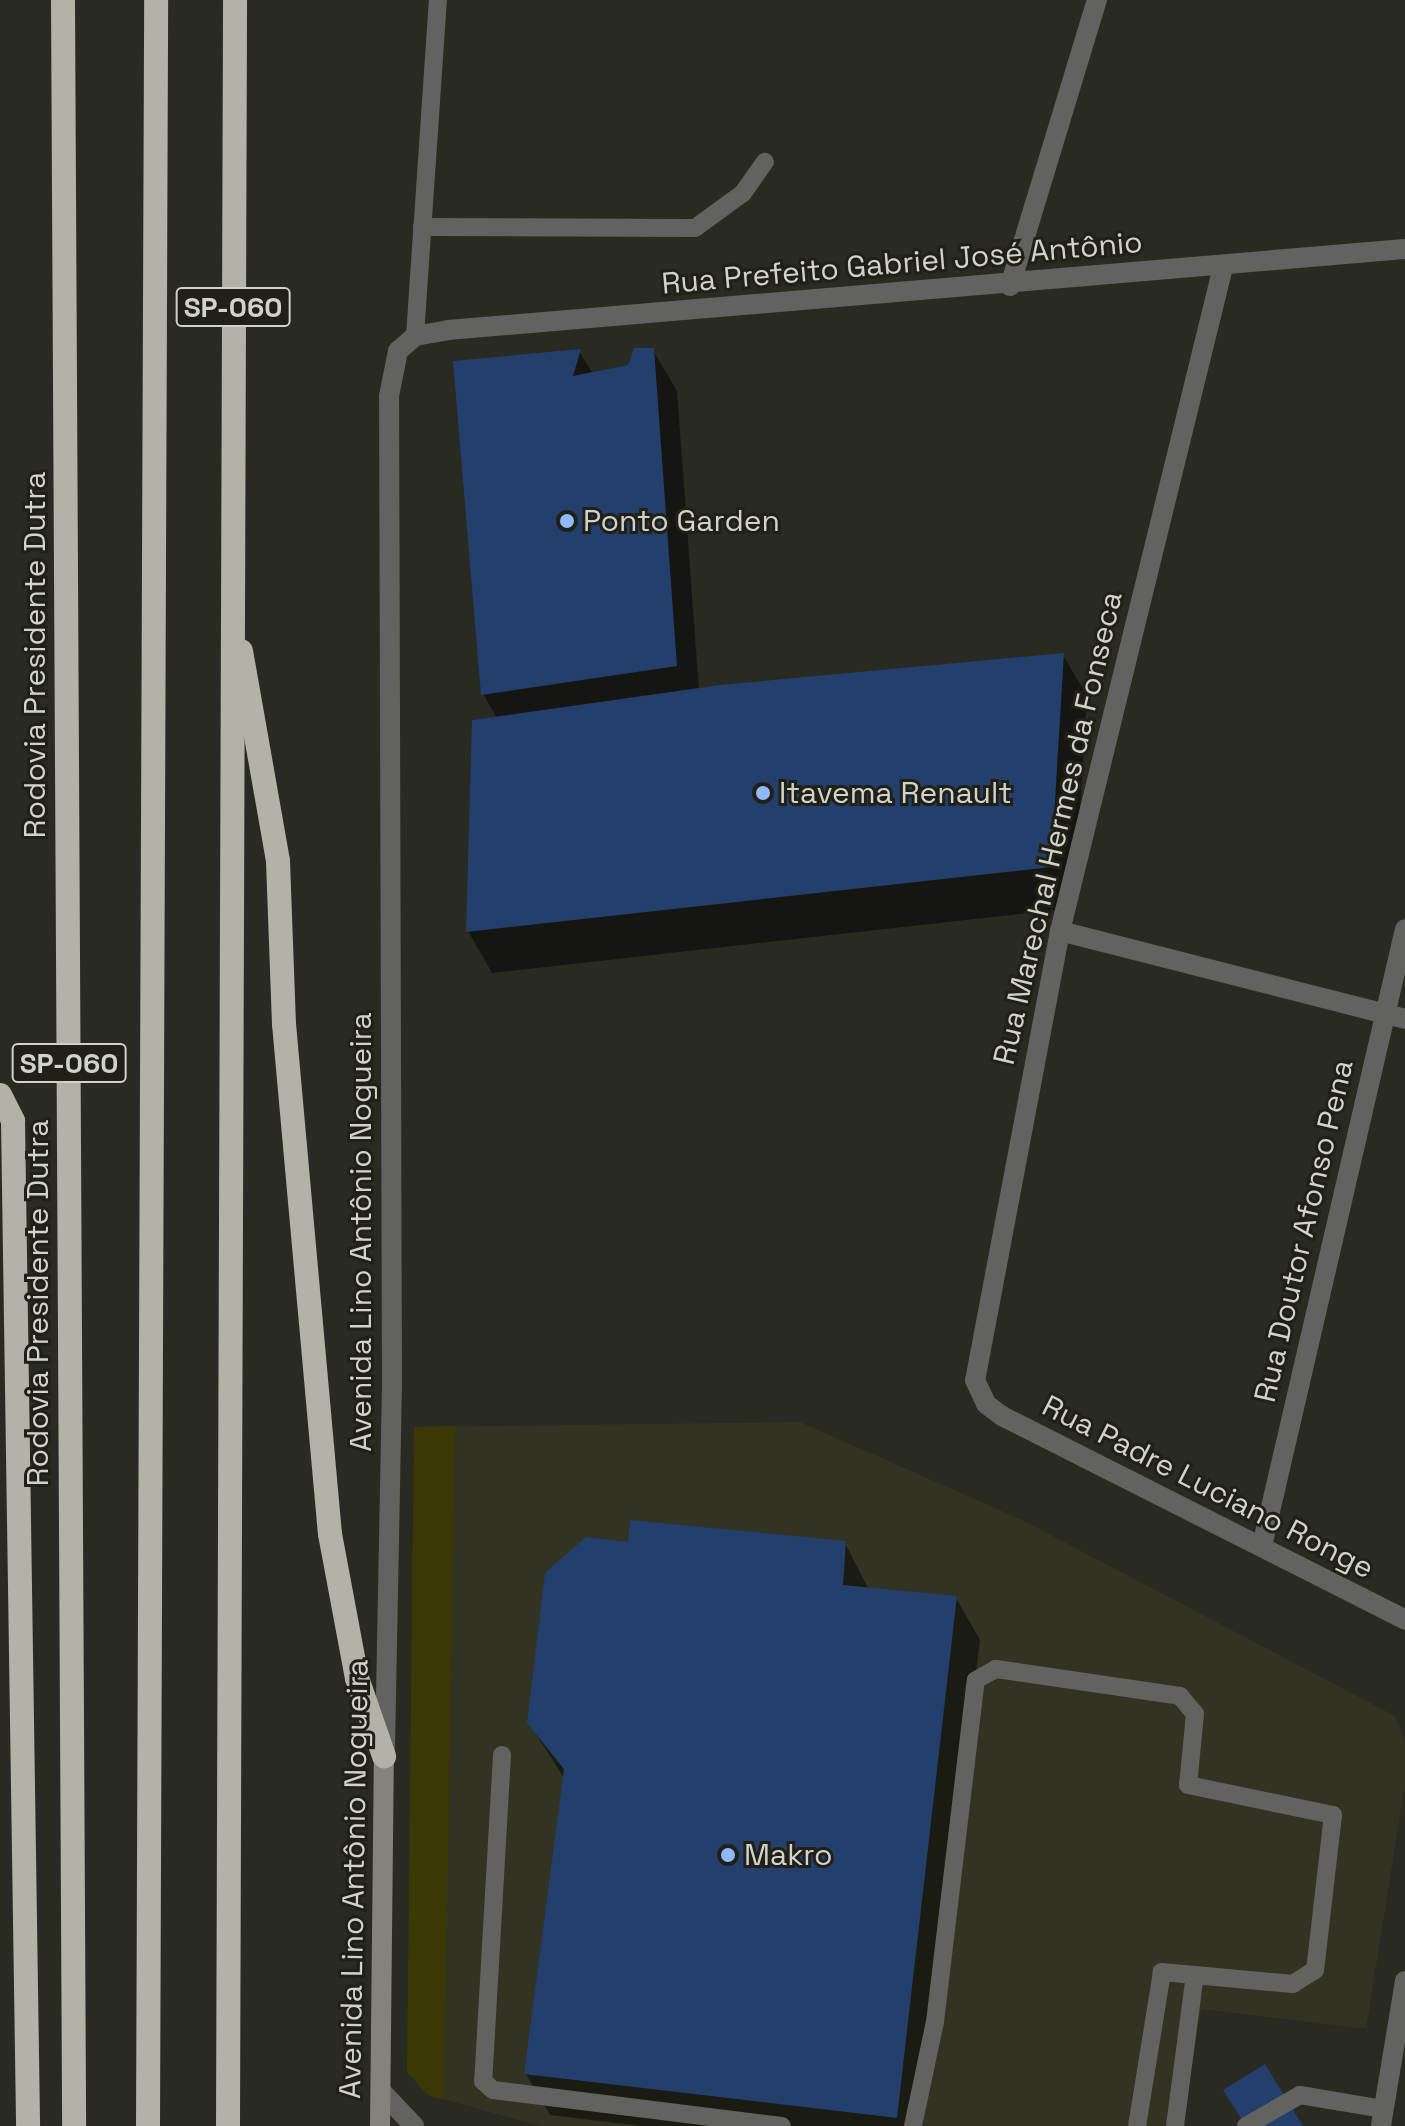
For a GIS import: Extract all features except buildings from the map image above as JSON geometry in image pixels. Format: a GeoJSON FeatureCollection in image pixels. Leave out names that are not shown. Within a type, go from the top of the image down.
{"type":"FeatureCollection","features":[{"type":"Feature","properties":{"kind":"highway","name":"Rodovia Presidente Dutra"},"geometry":{"type":"LineString","coordinates":[[63,0],[74,2126]]}},
{"type":"Feature","properties":{"kind":"highway","name":"SP-060"},"geometry":{"type":"LineString","coordinates":[[148,2126],[156,0]]}},
{"type":"Feature","properties":{"kind":"highway","name":"SP-060"},"geometry":{"type":"LineString","coordinates":[[228,2126],[235,0]]}},
{"type":"Feature","properties":{"kind":"highway"},"geometry":{"type":"LineString","coordinates":[[232,614],[278,861],[284,1024],[330,1534],[357,1678],[384,1756]]}},
{"type":"Feature","properties":{"kind":"highway"},"geometry":{"type":"LineString","coordinates":[[0,1095],[13,1121],[28,2126]]}},
{"type":"Feature","properties":{"kind":"main road","name":"Avenida Lino Antônio Nogueira"},"geometry":{"type":"LineString","coordinates":[[380,2126],[384,1756]]}},
{"type":"Feature","properties":{"kind":"street"},"geometry":{"type":"LineString","coordinates":[[1010,286],[1097,0]]}},
{"type":"Feature","properties":{"kind":"street","name":"Rua Prefeito Gabriel José Antônio"},"geometry":{"type":"LineString","coordinates":[[410,338],[1405,249]]}},
{"type":"Feature","properties":{"kind":"street","name":"Rua Marechal Hermes da Fonseca"},"geometry":{"type":"LineString","coordinates":[[986,1404],[975,1356],[1060,931],[1223,267]]}},
{"type":"Feature","properties":{"kind":"street","name":"Avenida Lino Antônio Nogueira"},"geometry":{"type":"LineString","coordinates":[[384,1756],[392,1340],[389,396],[410,338]]}},
{"type":"Feature","properties":{"kind":"street","name":"Rua Doutor Afonso Pena"},"geometry":{"type":"LineString","coordinates":[[1262,1546],[1395,1017],[1405,929]]}},
{"type":"Feature","properties":{"kind":"street"},"geometry":{"type":"LineString","coordinates":[[1060,931],[1395,1017]]}},
{"type":"Feature","properties":{"kind":"street","name":"Rua Padre Luciano Ronge"},"geometry":{"type":"LineString","coordinates":[[986,1404],[1405,1620]]}},
{"type":"Feature","properties":{"kind":"street"},"geometry":{"type":"LineString","coordinates":[[1383,2118],[1405,1981]]}},
{"type":"Feature","properties":{"kind":"street"},"geometry":{"type":"LineString","coordinates":[[382,2092],[414,2126]]}},
{"type":"Feature","properties":{"kind":"lane"},"geometry":{"type":"LineString","coordinates":[[410,338],[422,227],[438,0]]}},
{"type":"Feature","properties":{"kind":"lane"},"geometry":{"type":"LineString","coordinates":[[422,227],[681,231],[724,211],[765,162]]}},
{"type":"Feature","properties":{"kind":"lane"},"geometry":{"type":"LineString","coordinates":[[913,2126],[935,2022],[977,1677],[996,1669],[1180,1696],[1195,1714],[1188,1785],[1325,1809],[1334,1819],[1310,1978],[1293,1984],[1162,1972],[1137,2126]]}},
{"type":"Feature","properties":{"kind":"lane"},"geometry":{"type":"LineString","coordinates":[[502,1755],[484,2082],[493,2090],[782,2126]]}},
{"type":"Feature","properties":{"kind":"lane"},"geometry":{"type":"LineString","coordinates":[[1175,2126],[1195,1975]]}},
{"type":"Feature","properties":{"kind":"lane"},"geometry":{"type":"LineString","coordinates":[[1246,2126],[1300,2095],[1383,2118]]}},
{"type":"Feature","properties":{"kind":"shaded area"},"geometry":{"type":"Polygon","coordinates":[[[800,1422],[1022,1520],[1395,1716],[1405,1741],[1405,1784],[1366,2029],[1201,2009],[1182,2126],[541,2126],[428,2095],[414,1427],[800,1422]]]}},
{"type":"Feature","properties":{"kind":"shaded area"},"geometry":{"type":"Polygon","coordinates":[[[455,1426],[444,2100],[428,2095],[407,2072],[414,1427],[455,1426]]]}},
{"type":"Feature","properties":{"kind":"place","name":"Ponto Garden"},"geometry":{"type":"Point","coordinates":[567,521]}},
{"type":"Feature","properties":{"kind":"place","name":"Itavema Renault"},"geometry":{"type":"Point","coordinates":[763,793]}},
{"type":"Feature","properties":{"kind":"place","name":"Makro"},"geometry":{"type":"Point","coordinates":[728,1855]}}]}
